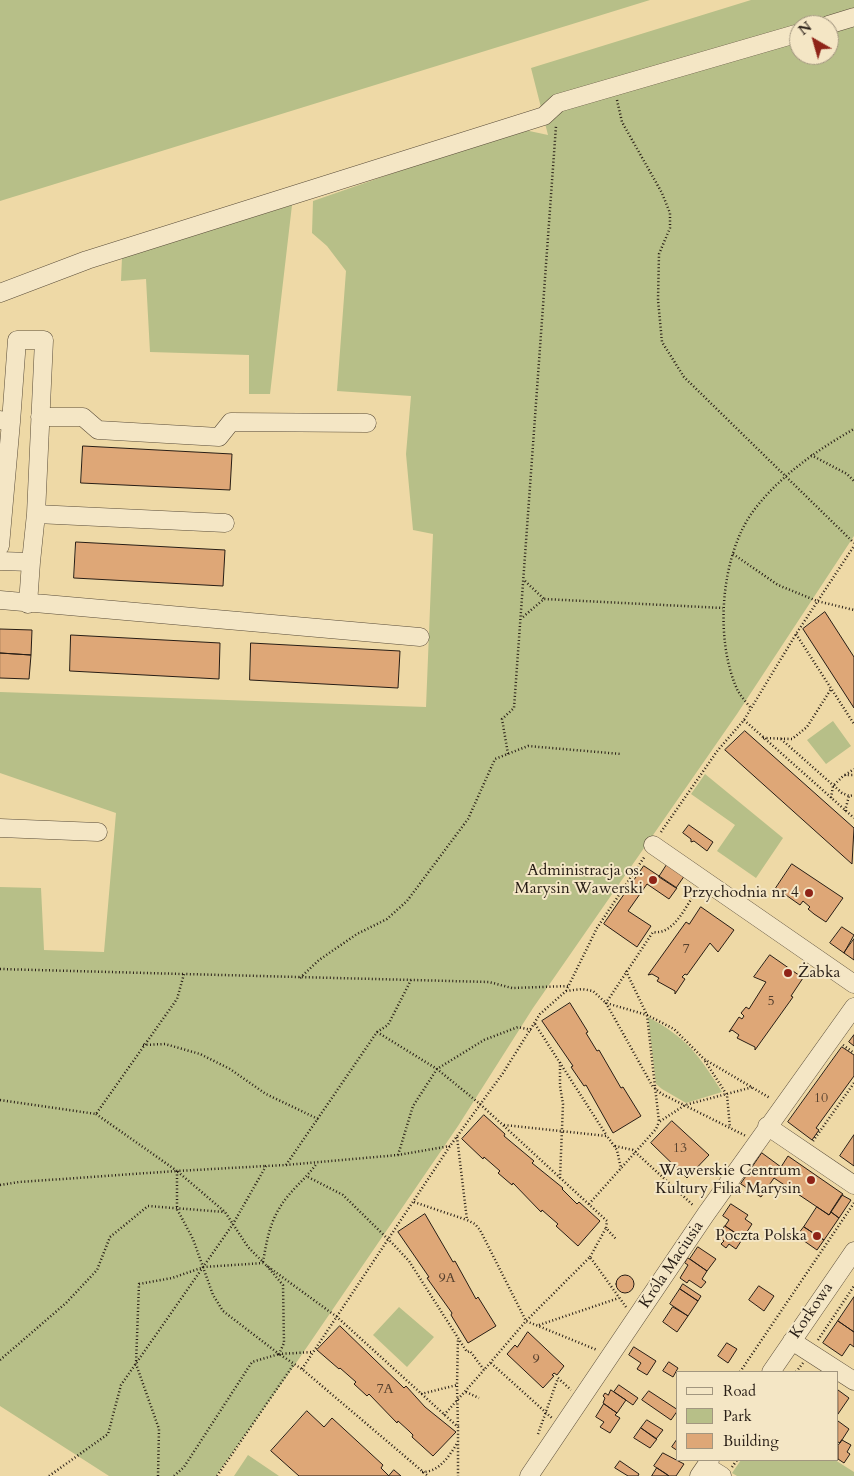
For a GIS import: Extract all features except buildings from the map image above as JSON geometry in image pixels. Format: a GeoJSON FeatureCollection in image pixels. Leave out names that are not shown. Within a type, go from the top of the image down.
{"type":"FeatureCollection","features":[{"type":"Feature","properties":{"kind":"street"},"geometry":{"type":"LineString","coordinates":[[839,22],[854,17]]}},
{"type":"Feature","properties":{"kind":"street"},"geometry":{"type":"LineString","coordinates":[[0,293],[86,260],[544,116],[558,103],[789,36]]}},
{"type":"Feature","properties":{"kind":"street"},"geometry":{"type":"LineString","coordinates":[[0,546],[6,422],[17,340],[44,340],[36,514],[28,604]]}},
{"type":"Feature","properties":{"kind":"street"},"geometry":{"type":"LineString","coordinates":[[40,417],[84,417],[98,430],[219,437],[231,422],[367,424]]}},
{"type":"Feature","properties":{"kind":"street"},"geometry":{"type":"LineString","coordinates":[[36,514],[225,523]]}},
{"type":"Feature","properties":{"kind":"street"},"geometry":{"type":"LineString","coordinates":[[0,561],[31,562]]}},
{"type":"Feature","properties":{"kind":"street"},"geometry":{"type":"LineString","coordinates":[[0,600],[28,604],[420,637]]}},
{"type":"Feature","properties":{"kind":"street"},"geometry":{"type":"LineString","coordinates":[[0,828],[98,832]]}},
{"type":"Feature","properties":{"kind":"street"},"geometry":{"type":"LineString","coordinates":[[653,844],[854,984]]}},
{"type":"Feature","properties":{"kind":"street","name":"Króla Maciusia"},"geometry":{"type":"LineString","coordinates":[[529,1475],[767,1126],[854,1007]]}},
{"type":"Feature","properties":{"kind":"street"},"geometry":{"type":"LineString","coordinates":[[767,1126],[854,1185]]}},
{"type":"Feature","properties":{"kind":"street","name":"Korkowa"},"geometry":{"type":"LineString","coordinates":[[772,1371],[854,1250]]}},
{"type":"Feature","properties":{"kind":"street"},"geometry":{"type":"LineString","coordinates":[[792,1341],[838,1371]]}},
{"type":"Feature","properties":{"kind":"street"},"geometry":{"type":"LineString","coordinates":[[839,1372],[854,1382]]}},
{"type":"Feature","properties":{"kind":"street"},"geometry":{"type":"LineString","coordinates":[[705,1467],[722,1476]]}},
{"type":"Feature","properties":{"kind":"path"},"geometry":{"type":"LineString","coordinates":[[302,1368],[450,1146],[545,1008],[566,991],[597,928],[718,750],[744,720],[750,707],[854,545],[684,377],[662,342],[658,300],[659,254],[670,228],[670,213],[622,122],[614,87]]}},
{"type":"Feature","properties":{"kind":"path"},"geometry":{"type":"LineString","coordinates":[[508,754],[502,719],[514,708],[523,617],[524,580],[558,103]]}},
{"type":"Feature","properties":{"kind":"path"},"geometry":{"type":"LineString","coordinates":[[750,707],[737,689],[728,661],[723,628],[723,608],[737,541],[754,510],[786,478],[811,456],[854,430]]}},
{"type":"Feature","properties":{"kind":"path"},"geometry":{"type":"LineString","coordinates":[[811,456],[847,474],[854,481]]}},
{"type":"Feature","properties":{"kind":"path"},"geometry":{"type":"LineString","coordinates":[[734,554],[778,585],[817,602],[854,610]]}},
{"type":"Feature","properties":{"kind":"path"},"geometry":{"type":"LineString","coordinates":[[524,580],[544,598],[723,608]]}},
{"type":"Feature","properties":{"kind":"path"},"geometry":{"type":"LineString","coordinates":[[523,617],[544,598]]}},
{"type":"Feature","properties":{"kind":"path"},"geometry":{"type":"LineString","coordinates":[[796,634],[854,724]]}},
{"type":"Feature","properties":{"kind":"path"},"geometry":{"type":"LineString","coordinates":[[763,738],[792,739],[807,727],[831,689]]}},
{"type":"Feature","properties":{"kind":"path"},"geometry":{"type":"LineString","coordinates":[[744,720],[854,818]]}},
{"type":"Feature","properties":{"kind":"path"},"geometry":{"type":"LineString","coordinates":[[780,739],[833,786],[849,796],[854,795]]}},
{"type":"Feature","properties":{"kind":"path"},"geometry":{"type":"LineString","coordinates":[[300,978],[319,960],[357,934],[387,919],[408,901],[468,819],[495,759],[528,746],[621,754]]}},
{"type":"Feature","properties":{"kind":"path"},"geometry":{"type":"LineString","coordinates":[[831,798],[833,786],[844,775],[854,769]]}},
{"type":"Feature","properties":{"kind":"path"},"geometry":{"type":"LineString","coordinates":[[844,775],[854,775]]}},
{"type":"Feature","properties":{"kind":"path"},"geometry":{"type":"LineString","coordinates":[[845,810],[849,796]]}},
{"type":"Feature","properties":{"kind":"path"},"geometry":{"type":"LineString","coordinates":[[606,1003],[653,932],[660,933],[672,927],[699,889]]}},
{"type":"Feature","properties":{"kind":"path"},"geometry":{"type":"LineString","coordinates":[[0,969],[489,982],[512,988],[568,986]]}},
{"type":"Feature","properties":{"kind":"path"},"geometry":{"type":"LineString","coordinates":[[626,971],[647,1015],[660,1122]]}},
{"type":"Feature","properties":{"kind":"path"},"geometry":{"type":"LineString","coordinates":[[96,1114],[177,999],[184,974]]}},
{"type":"Feature","properties":{"kind":"path"},"geometry":{"type":"LineString","coordinates":[[286,1165],[377,1032],[388,1025],[411,980]]}},
{"type":"Feature","properties":{"kind":"path"},"geometry":{"type":"LineString","coordinates":[[566,991],[582,989],[592,991],[606,1003],[656,1090],[756,1143]]}},
{"type":"Feature","properties":{"kind":"path"},"geometry":{"type":"LineString","coordinates":[[606,1003],[647,1015],[674,1029],[704,1059],[726,1093],[730,1128]]}},
{"type":"Feature","properties":{"kind":"path"},"geometry":{"type":"LineString","coordinates":[[535,1024],[614,1146],[620,1158],[621,1169]]}},
{"type":"Feature","properties":{"kind":"path"},"geometry":{"type":"LineString","coordinates":[[398,1155],[413,1106],[437,1069],[484,1040],[518,1027],[531,1030]]}},
{"type":"Feature","properties":{"kind":"path"},"geometry":{"type":"LineString","coordinates":[[377,1032],[437,1069],[480,1104],[607,1221],[606,1228],[590,1257],[526,1321],[444,1415]]}},
{"type":"Feature","properties":{"kind":"path"},"geometry":{"type":"LineString","coordinates":[[838,1041],[854,1053]]}},
{"type":"Feature","properties":{"kind":"path"},"geometry":{"type":"LineString","coordinates":[[143,1045],[165,1044],[200,1054],[230,1069],[266,1094],[318,1119]]}},
{"type":"Feature","properties":{"kind":"path"},"geometry":{"type":"LineString","coordinates":[[704,1059],[774,1100]]}},
{"type":"Feature","properties":{"kind":"path"},"geometry":{"type":"LineString","coordinates":[[560,1062],[563,1132],[560,1178]]}},
{"type":"Feature","properties":{"kind":"path"},"geometry":{"type":"LineString","coordinates":[[812,1143],[854,1085]]}},
{"type":"Feature","properties":{"kind":"path"},"geometry":{"type":"LineString","coordinates":[[589,1204],[660,1122],[685,1105],[753,1087]]}},
{"type":"Feature","properties":{"kind":"path"},"geometry":{"type":"LineString","coordinates":[[0,1100],[96,1114],[177,1172],[225,1212],[248,1247],[264,1262],[337,1317],[458,1427]]}},
{"type":"Feature","properties":{"kind":"path"},"geometry":{"type":"LineString","coordinates":[[503,1125],[608,1136]]}},
{"type":"Feature","properties":{"kind":"path"},"geometry":{"type":"LineString","coordinates":[[457,1136],[467,1220]]}},
{"type":"Feature","properties":{"kind":"path"},"geometry":{"type":"LineString","coordinates":[[806,1138],[819,1147]]}},
{"type":"Feature","properties":{"kind":"path"},"geometry":{"type":"LineString","coordinates":[[0,1185],[19,1182],[317,1163],[398,1155],[450,1146]]}},
{"type":"Feature","properties":{"kind":"path"},"geometry":{"type":"LineString","coordinates":[[614,1146],[622,1146],[635,1152],[691,1204],[706,1214]]}},
{"type":"Feature","properties":{"kind":"path"},"geometry":{"type":"LineString","coordinates":[[279,1354],[284,1343],[283,1285],[264,1262],[266,1242],[279,1208],[308,1177],[317,1163]]}},
{"type":"Feature","properties":{"kind":"path"},"geometry":{"type":"LineString","coordinates":[[49,1476],[108,1434],[121,1385],[233,1224],[266,1166]]}},
{"type":"Feature","properties":{"kind":"path"},"geometry":{"type":"LineString","coordinates":[[177,1172],[177,1208],[194,1239],[213,1295],[223,1311],[279,1354],[302,1368],[421,1472],[428,1476]]}},
{"type":"Feature","properties":{"kind":"path"},"geometry":{"type":"LineString","coordinates":[[308,1177],[343,1195],[409,1261],[467,1352],[470,1351],[484,1370]]}},
{"type":"Feature","properties":{"kind":"path"},"geometry":{"type":"LineString","coordinates":[[414,1202],[475,1224],[480,1230],[526,1321],[602,1352]]}},
{"type":"Feature","properties":{"kind":"path"},"geometry":{"type":"LineString","coordinates":[[741,1371],[854,1203]]}},
{"type":"Feature","properties":{"kind":"path"},"geometry":{"type":"LineString","coordinates":[[0,1360],[66,1303],[97,1270],[110,1237],[148,1206],[225,1212]]}},
{"type":"Feature","properties":{"kind":"path"},"geometry":{"type":"LineString","coordinates":[[606,1228],[616,1239]]}},
{"type":"Feature","properties":{"kind":"path"},"geometry":{"type":"LineString","coordinates":[[590,1257],[630,1312]]}},
{"type":"Feature","properties":{"kind":"path"},"geometry":{"type":"LineString","coordinates":[[158,1476],[159,1429],[136,1364],[138,1284],[172,1278],[204,1267],[264,1262]]}},
{"type":"Feature","properties":{"kind":"path"},"geometry":{"type":"LineString","coordinates":[[797,1371],[854,1286]]}},
{"type":"Feature","properties":{"kind":"path"},"geometry":{"type":"LineString","coordinates":[[539,1325],[619,1298]]}},
{"type":"Feature","properties":{"kind":"path"},"geometry":{"type":"LineString","coordinates":[[458,1336],[458,1476]]}},
{"type":"Feature","properties":{"kind":"path"},"geometry":{"type":"LineString","coordinates":[[174,1476],[184,1467],[252,1362],[279,1354],[313,1352]]}},
{"type":"Feature","properties":{"kind":"path"},"geometry":{"type":"LineString","coordinates":[[217,1476],[294,1363]]}},
{"type":"Feature","properties":{"kind":"path"},"geometry":{"type":"LineString","coordinates":[[491,1363],[555,1421]]}},
{"type":"Feature","properties":{"kind":"path"},"geometry":{"type":"LineString","coordinates":[[537,1435],[558,1378],[574,1392]]}},
{"type":"Feature","properties":{"kind":"path"},"geometry":{"type":"LineString","coordinates":[[421,1394],[457,1385]]}},
{"type":"Feature","properties":{"kind":"path"},"geometry":{"type":"LineString","coordinates":[[466,1392],[479,1398]]}},
{"type":"Feature","properties":{"kind":"path"},"geometry":{"type":"LineString","coordinates":[[421,1472],[431,1472],[444,1463],[459,1442]]}},
{"type":"Feature","properties":{"kind":"green space"},"geometry":{"type":"Polygon","coordinates":[[[0,0],[650,0],[0,201],[0,0]]]}},
{"type":"Feature","properties":{"kind":"green space"},"geometry":{"type":"Polygon","coordinates":[[[751,0],[854,0],[854,536],[737,714],[533,1008],[458,1126],[294,1366],[216,1476],[109,1476],[0,1406],[0,887],[41,888],[44,950],[104,952],[116,813],[0,773],[0,692],[426,707],[433,534],[413,530],[406,454],[411,396],[337,391],[346,271],[327,246],[312,233],[313,201],[520,129],[548,135],[531,68],[751,0]]]}},
{"type":"Feature","properties":{"kind":"green space"},"geometry":{"type":"Polygon","coordinates":[[[292,205],[270,394],[249,394],[249,355],[150,352],[146,279],[121,281],[122,257],[292,205]]]}},
{"type":"Feature","properties":{"kind":"green space"},"geometry":{"type":"Polygon","coordinates":[[[833,721],[851,746],[826,764],[807,740],[833,721]]]}},
{"type":"Feature","properties":{"kind":"green space"},"geometry":{"type":"Polygon","coordinates":[[[705,774],[783,838],[756,878],[717,851],[735,825],[691,794],[705,774]]]}},
{"type":"Feature","properties":{"kind":"green space"},"geometry":{"type":"Polygon","coordinates":[[[648,1017],[673,1032],[691,1048],[722,1092],[686,1103],[656,1084],[648,1017]]]}},
{"type":"Feature","properties":{"kind":"green space"},"geometry":{"type":"Polygon","coordinates":[[[399,1307],[434,1337],[407,1367],[373,1335],[399,1307]]]}},
{"type":"Feature","properties":{"kind":"green space"},"geometry":{"type":"Polygon","coordinates":[[[248,1455],[279,1476],[234,1476],[248,1455]]]}},
{"type":"Feature","properties":{"kind":"green space"},"geometry":{"type":"Polygon","coordinates":[[[740,1461],[837,1461],[854,1472],[854,1476],[737,1476],[732,1473],[740,1461]]]}},
{"type":"Feature","properties":{"kind":"place","name":"Administracja os. Marysin Wawerski"},"geometry":{"type":"Point","coordinates":[653,880]}},
{"type":"Feature","properties":{"kind":"place","name":"Przychodnia nr 4"},"geometry":{"type":"Point","coordinates":[809,893]}},
{"type":"Feature","properties":{"kind":"place","name":"Żabka"},"geometry":{"type":"Point","coordinates":[788,973]}},
{"type":"Feature","properties":{"kind":"place","name":"Wawerskie Centrum Kultury Filia Marysin"},"geometry":{"type":"Point","coordinates":[811,1180]}},
{"type":"Feature","properties":{"kind":"place","name":"Poczta Polska"},"geometry":{"type":"Point","coordinates":[817,1236]}}]}
